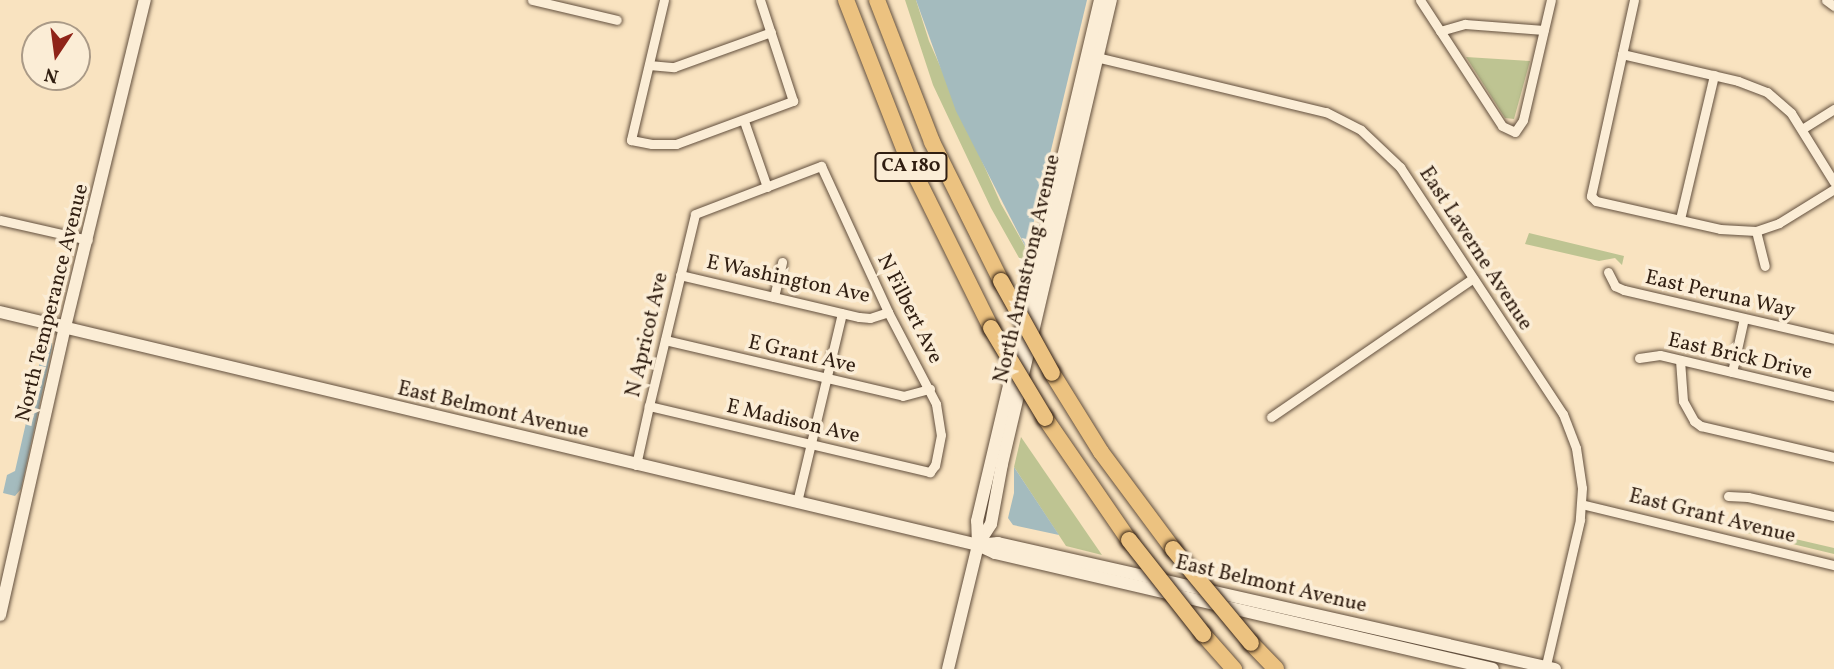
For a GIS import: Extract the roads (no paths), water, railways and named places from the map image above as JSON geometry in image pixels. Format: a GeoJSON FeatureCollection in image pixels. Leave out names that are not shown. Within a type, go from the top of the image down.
{"type":"FeatureCollection","features":[{"type":"Feature","properties":{"kind":"highway","name":"CA 180"},"geometry":{"type":"LineString","coordinates":[[846,0],[876,84],[914,174],[991,328],[1045,418],[1129,540],[1234,669]]}},
{"type":"Feature","properties":{"kind":"highway","name":"CA 180"},"geometry":{"type":"LineString","coordinates":[[877,0],[932,142],[1001,281],[1052,373],[1101,452],[1173,549],[1276,669]]}},
{"type":"Feature","properties":{"kind":"main road","name":"North Temperance Avenue"},"geometry":{"type":"LineString","coordinates":[[0,615],[65,327],[145,0]]}},
{"type":"Feature","properties":{"kind":"main road","name":"North Armstrong Avenue"},"geometry":{"type":"LineString","coordinates":[[948,669],[978,545],[991,524],[1092,56],[1100,0]]}},
{"type":"Feature","properties":{"kind":"main road","name":"North Armstrong Avenue"},"geometry":{"type":"LineString","coordinates":[[1092,56],[1111,0]]}},
{"type":"Feature","properties":{"kind":"main road","name":"East Belmont Avenue"},"geometry":{"type":"LineString","coordinates":[[0,312],[978,545],[995,553],[1493,669]]}},
{"type":"Feature","properties":{"kind":"main road","name":"East Belmont Avenue"},"geometry":{"type":"LineString","coordinates":[[978,545],[998,543],[1548,668]]}},
{"type":"Feature","properties":{"kind":"street"},"geometry":{"type":"LineString","coordinates":[[532,0],[617,20]]}},
{"type":"Feature","properties":{"kind":"street"},"geometry":{"type":"LineString","coordinates":[[664,0],[631,140],[652,145],[676,144],[744,121],[793,100],[760,0]]}},
{"type":"Feature","properties":{"kind":"street"},"geometry":{"type":"LineString","coordinates":[[1420,0],[1502,126],[1515,132],[1523,120],[1551,0]]}},
{"type":"Feature","properties":{"kind":"street"},"geometry":{"type":"LineString","coordinates":[[1634,0],[1591,197],[1596,201],[1720,229],[1756,231],[1790,217],[1834,188]]}},
{"type":"Feature","properties":{"kind":"street"},"geometry":{"type":"LineString","coordinates":[[1826,0],[1834,6]]}},
{"type":"Feature","properties":{"kind":"street"},"geometry":{"type":"LineString","coordinates":[[1440,31],[1465,24],[1544,30]]}},
{"type":"Feature","properties":{"kind":"street"},"geometry":{"type":"LineString","coordinates":[[649,65],[674,67],[771,32]]}},
{"type":"Feature","properties":{"kind":"street"},"geometry":{"type":"LineString","coordinates":[[1622,54],[1754,85],[1767,92],[1791,113],[1834,182]]}},
{"type":"Feature","properties":{"kind":"street","name":"East Laverne Avenue"},"geometry":{"type":"LineString","coordinates":[[1092,56],[1310,107],[1342,119],[1372,139],[1400,167],[1563,415],[1576,448],[1581,504],[1548,668]]}},
{"type":"Feature","properties":{"kind":"street"},"geometry":{"type":"LineString","coordinates":[[1680,219],[1714,75]]}},
{"type":"Feature","properties":{"kind":"street"},"geometry":{"type":"LineString","coordinates":[[1802,129],[1834,109]]}},
{"type":"Feature","properties":{"kind":"street"},"geometry":{"type":"LineString","coordinates":[[744,121],[766,187]]}},
{"type":"Feature","properties":{"kind":"street","name":"N Filbert Ave"},"geometry":{"type":"LineString","coordinates":[[766,187],[821,166],[888,312],[936,404],[941,435],[937,458],[930,472]]}},
{"type":"Feature","properties":{"kind":"street","name":"N Apricot Ave"},"geometry":{"type":"LineString","coordinates":[[636,465],[695,214],[766,187]]}},
{"type":"Feature","properties":{"kind":"street"},"geometry":{"type":"LineString","coordinates":[[0,220],[88,240]]}},
{"type":"Feature","properties":{"kind":"street"},"geometry":{"type":"LineString","coordinates":[[1756,231],[1765,266]]}},
{"type":"Feature","properties":{"kind":"street"},"geometry":{"type":"LineString","coordinates":[[774,297],[782,262]]}},
{"type":"Feature","properties":{"kind":"street","name":"East Peruna Way"},"geometry":{"type":"LineString","coordinates":[[1608,272],[1615,286],[1624,290],[1834,339]]}},
{"type":"Feature","properties":{"kind":"street","name":"E Washington Ave"},"geometry":{"type":"LineString","coordinates":[[680,275],[870,318],[888,312]]}},
{"type":"Feature","properties":{"kind":"street"},"geometry":{"type":"LineString","coordinates":[[1271,417],[1473,278]]}},
{"type":"Feature","properties":{"kind":"street"},"geometry":{"type":"LineString","coordinates":[[797,502],[842,313]]}},
{"type":"Feature","properties":{"kind":"street"},"geometry":{"type":"LineString","coordinates":[[1732,372],[1744,318]]}},
{"type":"Feature","properties":{"kind":"street","name":"E Grant Ave"},"geometry":{"type":"LineString","coordinates":[[665,340],[903,396],[930,389]]}},
{"type":"Feature","properties":{"kind":"street","name":"East Brick Drive"},"geometry":{"type":"LineString","coordinates":[[1639,358],[1660,355],[1834,396]]}},
{"type":"Feature","properties":{"kind":"street"},"geometry":{"type":"LineString","coordinates":[[1680,360],[1681,388],[1694,421],[1708,428],[1834,457]]}},
{"type":"Feature","properties":{"kind":"street","name":"E Madison Ave"},"geometry":{"type":"LineString","coordinates":[[649,406],[930,472]]}},
{"type":"Feature","properties":{"kind":"street"},"geometry":{"type":"LineString","coordinates":[[1728,496],[1748,497],[1834,516]]}},
{"type":"Feature","properties":{"kind":"street","name":"East Grant Avenue"},"geometry":{"type":"LineString","coordinates":[[1581,504],[1834,565]]}},
{"type":"Feature","properties":{"kind":"water"},"geometry":{"type":"Polygon","coordinates":[[[916,0],[1087,0],[1027,250],[956,111],[916,0]]]}},
{"type":"Feature","properties":{"kind":"water"},"geometry":{"type":"Polygon","coordinates":[[[46,335],[52,342],[52,348],[21,489],[15,496],[3,493],[7,475],[15,471],[46,335]]]}},
{"type":"Feature","properties":{"kind":"water"},"geometry":{"type":"Polygon","coordinates":[[[1014,467],[1059,535],[1013,525],[1008,518],[1014,493],[1014,467]]]}}]}
